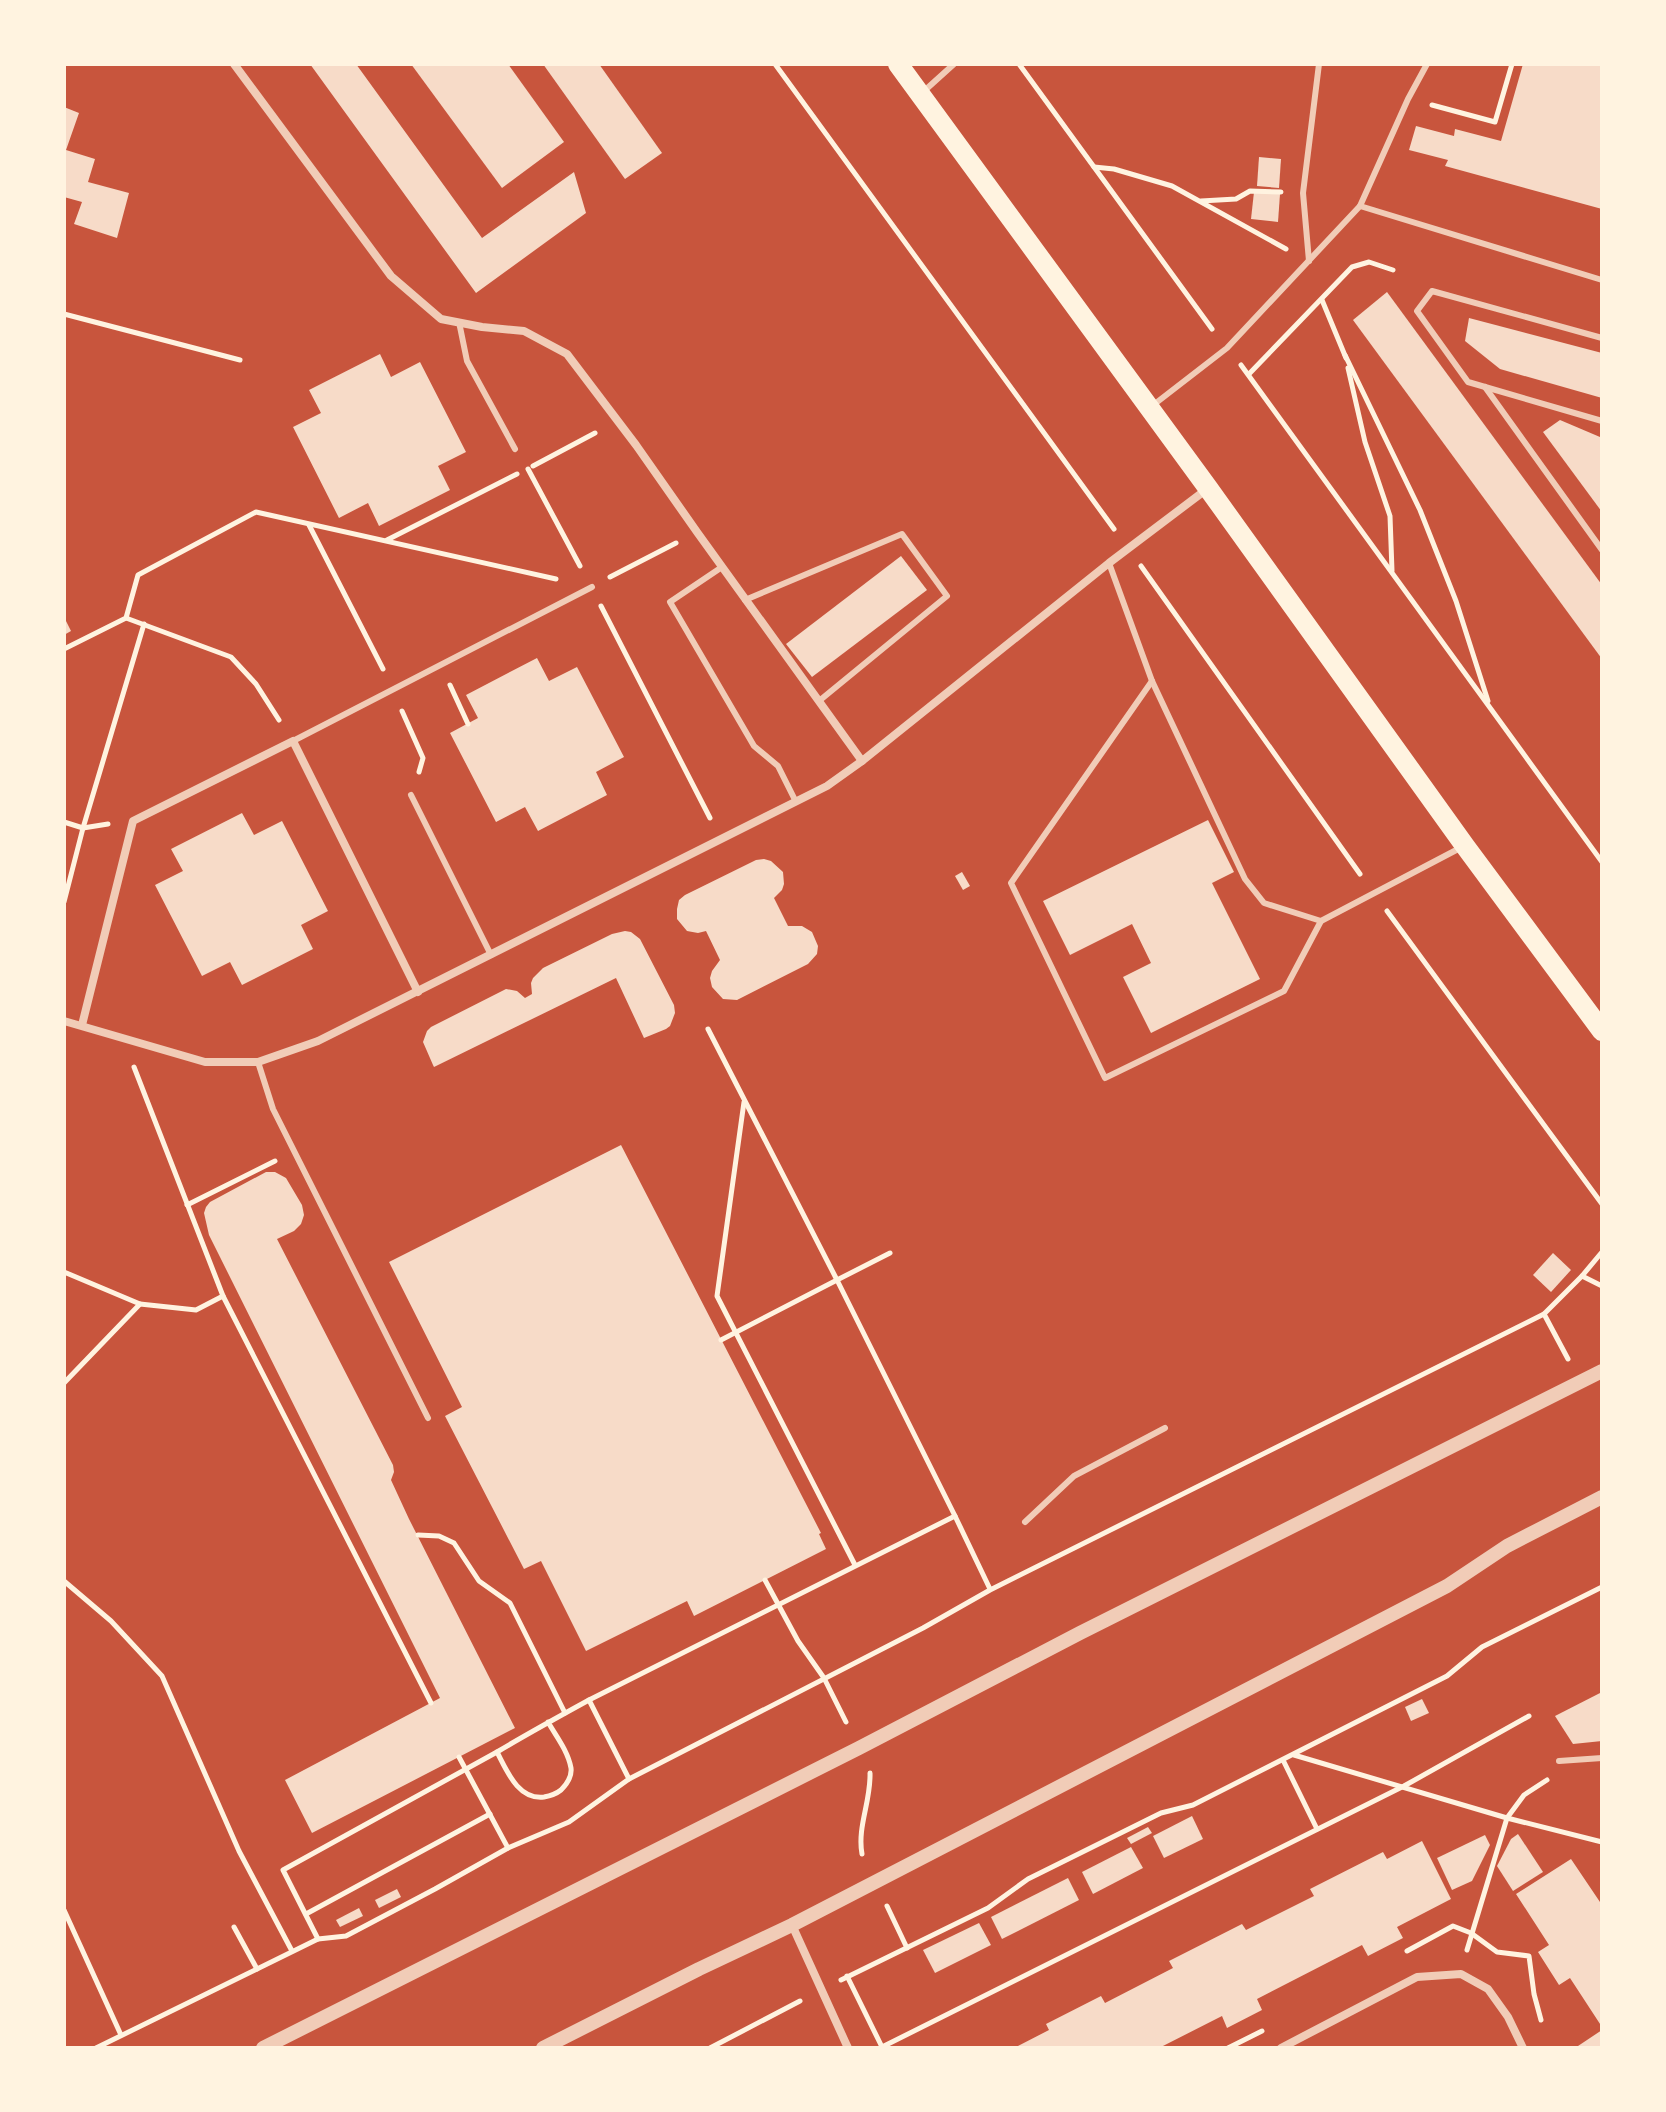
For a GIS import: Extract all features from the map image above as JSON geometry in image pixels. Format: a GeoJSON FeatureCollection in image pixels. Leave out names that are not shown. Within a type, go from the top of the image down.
{"type":"FeatureCollection","features":[{"type":"Feature","properties":{"kind":"main road"},"geometry":{"type":"LineString","coordinates":[[898,64],[1602,1031]]}},
{"type":"Feature","properties":{"kind":"street"},"geometry":{"type":"LineString","coordinates":[[234,64],[391,276],[441,319],[524,331],[567,354],[862,761]]}},
{"type":"Feature","properties":{"kind":"street"},"geometry":{"type":"LineString","coordinates":[[64,1021],[205,1062],[258,1062],[318,1041],[827,786],[1208,488]]}},
{"type":"Feature","properties":{"kind":"street"},"geometry":{"type":"LineString","coordinates":[[82,1025],[133,821],[293,741],[418,992]]}},
{"type":"Feature","properties":{"kind":"street"},"geometry":{"type":"LineString","coordinates":[[263,2048],[1602,1371]]}},
{"type":"Feature","properties":{"kind":"street"},"geometry":{"type":"LineString","coordinates":[[543,2048],[792,1925],[1447,1586],[1507,1546],[1602,1497]]}},
{"type":"Feature","properties":{"kind":"street"},"geometry":{"type":"LineString","coordinates":[[792,1925],[848,2048]]}},
{"type":"Feature","properties":{"kind":"street"},"geometry":{"type":"LineString","coordinates":[[1281,2048],[1417,1977],[1461,1974],[1488,1989],[1508,2017],[1523,2048]]}},
{"type":"Feature","properties":{"kind":"lane"},"geometry":{"type":"LineString","coordinates":[[920,95],[954,64]]}},
{"type":"Feature","properties":{"kind":"lane"},"geometry":{"type":"LineString","coordinates":[[1309,261],[1303,193],[1319,64]]}},
{"type":"Feature","properties":{"kind":"lane"},"geometry":{"type":"LineString","coordinates":[[1149,408],[1227,348],[1360,206],[1427,64]]}},
{"type":"Feature","properties":{"kind":"lane"},"geometry":{"type":"LineString","coordinates":[[1360,206],[1602,280]]}},
{"type":"Feature","properties":{"kind":"lane"},"geometry":{"type":"LineString","coordinates":[[1602,338],[1432,291],[1417,311],[1468,382],[1602,421]]}},
{"type":"Feature","properties":{"kind":"lane"},"geometry":{"type":"LineString","coordinates":[[459,322],[467,361],[515,449]]}},
{"type":"Feature","properties":{"kind":"lane"},"geometry":{"type":"LineString","coordinates":[[1484,386],[1602,550]]}},
{"type":"Feature","properties":{"kind":"lane"},"geometry":{"type":"LineString","coordinates":[[745,600],[902,534],[947,596],[819,701]]}},
{"type":"Feature","properties":{"kind":"lane"},"geometry":{"type":"LineString","coordinates":[[1109,563],[1152,681],[1245,879],[1264,903],[1321,921]]}},
{"type":"Feature","properties":{"kind":"lane"},"geometry":{"type":"LineString","coordinates":[[722,567],[670,602],[754,746],[778,766],[796,802]]}},
{"type":"Feature","properties":{"kind":"lane"},"geometry":{"type":"LineString","coordinates":[[293,741],[592,587]]}},
{"type":"Feature","properties":{"kind":"lane"},"geometry":{"type":"LineString","coordinates":[[1152,681],[1011,883],[1105,1078],[1284,991],[1321,921],[1465,846]]}},
{"type":"Feature","properties":{"kind":"lane"},"geometry":{"type":"LineString","coordinates":[[411,795],[491,955]]}},
{"type":"Feature","properties":{"kind":"lane"},"geometry":{"type":"LineString","coordinates":[[258,1062],[273,1109],[428,1418]]}},
{"type":"Feature","properties":{"kind":"lane"},"geometry":{"type":"LineString","coordinates":[[1025,1522],[1074,1476],[1165,1428]]}},
{"type":"Feature","properties":{"kind":"lane"},"geometry":{"type":"LineString","coordinates":[[1559,1761],[1602,1758]]}},
{"type":"Feature","properties":{"kind":"path"},"geometry":{"type":"LineString","coordinates":[[775,64],[1129,548],[1373,893],[1602,1204]]}},
{"type":"Feature","properties":{"kind":"path"},"geometry":{"type":"LineString","coordinates":[[1019,64],[1193,305],[1249,374],[1602,862]]}},
{"type":"Feature","properties":{"kind":"path"},"geometry":{"type":"LineString","coordinates":[[1408,99],[1495,122],[1512,64]]}},
{"type":"Feature","properties":{"kind":"path"},"geometry":{"type":"LineString","coordinates":[[1093,167],[1114,169],[1172,186],[1309,261]]}},
{"type":"Feature","properties":{"kind":"path"},"geometry":{"type":"LineString","coordinates":[[1200,201],[1236,199],[1250,191],[1303,193]]}},
{"type":"Feature","properties":{"kind":"path"},"geometry":{"type":"LineString","coordinates":[[1249,374],[1352,267],[1369,262],[1393,270]]}},
{"type":"Feature","properties":{"kind":"path"},"geometry":{"type":"LineString","coordinates":[[1322,300],[1345,355],[1420,510],[1456,601],[1489,706]]}},
{"type":"Feature","properties":{"kind":"path"},"geometry":{"type":"LineString","coordinates":[[64,314],[240,360]]}},
{"type":"Feature","properties":{"kind":"path"},"geometry":{"type":"LineString","coordinates":[[1345,355],[1365,442],[1390,516],[1392,571]]}},
{"type":"Feature","properties":{"kind":"path"},"geometry":{"type":"LineString","coordinates":[[386,541],[618,421]]}},
{"type":"Feature","properties":{"kind":"path"},"geometry":{"type":"LineString","coordinates":[[515,449],[592,587],[721,841]]}},
{"type":"Feature","properties":{"kind":"path"},"geometry":{"type":"LineString","coordinates":[[126,618],[138,575],[256,512],[592,587],[697,532]]}},
{"type":"Feature","properties":{"kind":"path"},"geometry":{"type":"LineString","coordinates":[[309,524],[393,689],[423,758],[411,795]]}},
{"type":"Feature","properties":{"kind":"path"},"geometry":{"type":"LineString","coordinates":[[64,649],[126,618],[231,657],[256,684],[293,741]]}},
{"type":"Feature","properties":{"kind":"path"},"geometry":{"type":"LineString","coordinates":[[64,902],[144,624]]}},
{"type":"Feature","properties":{"kind":"path"},"geometry":{"type":"LineString","coordinates":[[441,665],[468,724]]}},
{"type":"Feature","properties":{"kind":"path"},"geometry":{"type":"LineString","coordinates":[[64,822],[83,828],[133,821]]}},
{"type":"Feature","properties":{"kind":"path"},"geometry":{"type":"LineString","coordinates":[[708,1029],[837,1280],[990,1590]]}},
{"type":"Feature","properties":{"kind":"path"},"geometry":{"type":"LineString","coordinates":[[123,1037],[223,1296],[431,1703]]}},
{"type":"Feature","properties":{"kind":"path"},"geometry":{"type":"LineString","coordinates":[[744,1102],[717,1296],[855,1565]]}},
{"type":"Feature","properties":{"kind":"path"},"geometry":{"type":"LineString","coordinates":[[187,1205],[294,1151]]}},
{"type":"Feature","properties":{"kind":"path"},"geometry":{"type":"LineString","coordinates":[[96,2048],[318,1939],[346,1936],[508,1848],[569,1822],[629,1779],[923,1628],[990,1590],[1544,1314],[1602,1252]]}},
{"type":"Feature","properties":{"kind":"path"},"geometry":{"type":"LineString","coordinates":[[721,1340],[890,1253]]}},
{"type":"Feature","properties":{"kind":"path"},"geometry":{"type":"LineString","coordinates":[[64,1272],[140,1304],[196,1310],[223,1296]]}},
{"type":"Feature","properties":{"kind":"path"},"geometry":{"type":"LineString","coordinates":[[1582,1276],[1602,1286]]}},
{"type":"Feature","properties":{"kind":"path"},"geometry":{"type":"LineString","coordinates":[[64,1383],[140,1304]]}},
{"type":"Feature","properties":{"kind":"path"},"geometry":{"type":"LineString","coordinates":[[1544,1314],[1579,1382]]}},
{"type":"Feature","properties":{"kind":"path"},"geometry":{"type":"LineString","coordinates":[[318,1939],[283,1870],[589,1700],[955,1516]]}},
{"type":"Feature","properties":{"kind":"path"},"geometry":{"type":"LineString","coordinates":[[418,1535],[439,1536],[454,1543],[479,1581],[510,1603],[565,1713]]}},
{"type":"Feature","properties":{"kind":"path"},"geometry":{"type":"LineString","coordinates":[[361,1563],[371,1558]]}},
{"type":"Feature","properties":{"kind":"path"},"geometry":{"type":"LineString","coordinates":[[765,1580],[798,1641],[824,1678],[846,1722]]}},
{"type":"Feature","properties":{"kind":"path"},"geometry":{"type":"LineString","coordinates":[[64,1581],[111,1621],[162,1676],[239,1851],[292,1951]]}},
{"type":"Feature","properties":{"kind":"path"},"geometry":{"type":"LineString","coordinates":[[710,2048],[821,1989],[988,1908],[1028,1879],[1161,1813],[1193,1805],[1447,1676],[1482,1647],[1602,1587]]}},
{"type":"Feature","properties":{"kind":"path"},"geometry":{"type":"LineString","coordinates":[[589,1700],[629,1779]]}},
{"type":"Feature","properties":{"kind":"path"},"geometry":{"type":"LineString","coordinates":[[847,1976],[881,2048],[1404,1786],[1529,1716]]}},
{"type":"Feature","properties":{"kind":"path"},"geometry":{"type":"LineString","coordinates":[[497,1752],[519,1788],[530,1797],[558,1793],[572,1771],[566,1752],[548,1722]]}},
{"type":"Feature","properties":{"kind":"path"},"geometry":{"type":"LineString","coordinates":[[1293,1755],[1507,1818],[1602,1842]]}},
{"type":"Feature","properties":{"kind":"path"},"geometry":{"type":"LineString","coordinates":[[459,1757],[508,1848]]}},
{"type":"Feature","properties":{"kind":"path"},"geometry":{"type":"LineString","coordinates":[[1283,1760],[1317,1829]]}},
{"type":"Feature","properties":{"kind":"path"},"geometry":{"type":"LineString","coordinates":[[862,1854],[859,1839],[871,1790],[870,1773]]}},
{"type":"Feature","properties":{"kind":"path"},"geometry":{"type":"LineString","coordinates":[[1461,1974],[1507,1818],[1524,1795],[1551,1778]]}},
{"type":"Feature","properties":{"kind":"path"},"geometry":{"type":"LineString","coordinates":[[306,1914],[490,1814]]}},
{"type":"Feature","properties":{"kind":"path"},"geometry":{"type":"LineString","coordinates":[[886,1904],[907,1948]]}},
{"type":"Feature","properties":{"kind":"path"},"geometry":{"type":"LineString","coordinates":[[64,1910],[121,2035]]}},
{"type":"Feature","properties":{"kind":"path"},"geometry":{"type":"LineString","coordinates":[[234,1927],[257,1969]]}},
{"type":"Feature","properties":{"kind":"building"},"geometry":{"type":"Polygon","coordinates":[[[310,64],[356,64],[482,238],[574,172],[586,213],[476,293],[310,64]]]}},
{"type":"Feature","properties":{"kind":"building"},"geometry":{"type":"Polygon","coordinates":[[[411,64],[508,64],[564,142],[502,188],[411,64]]]}},
{"type":"Feature","properties":{"kind":"building"},"geometry":{"type":"Polygon","coordinates":[[[543,64],[599,64],[662,153],[625,179],[543,64]]]}},
{"type":"Feature","properties":{"kind":"building"},"geometry":{"type":"Polygon","coordinates":[[[1523,64],[1602,64],[1602,209],[1445,166],[1448,160],[1409,150],[1416,126],[1454,136],[1455,129],[1501,141],[1523,64]]]}},
{"type":"Feature","properties":{"kind":"building"},"geometry":{"type":"Polygon","coordinates":[[[64,107],[79,113],[66,150],[95,159],[88,182],[129,193],[117,238],[74,224],[82,202],[64,197],[64,107]]]}},
{"type":"Feature","properties":{"kind":"building"},"geometry":{"type":"Polygon","coordinates":[[[1259,157],[1281,159],[1279,188],[1257,186],[1259,157]]]}},
{"type":"Feature","properties":{"kind":"building"},"geometry":{"type":"Polygon","coordinates":[[[1254,192],[1280,194],[1278,222],[1251,219],[1254,192]]]}},
{"type":"Feature","properties":{"kind":"building"},"geometry":{"type":"Polygon","coordinates":[[[1387,292],[1602,585],[1602,659],[1353,320],[1387,292]]]}},
{"type":"Feature","properties":{"kind":"building"},"geometry":{"type":"Polygon","coordinates":[[[1469,318],[1602,353],[1602,398],[1500,369],[1465,341],[1469,318]]]}},
{"type":"Feature","properties":{"kind":"building"},"geometry":{"type":"Polygon","coordinates":[[[380,354],[391,377],[420,362],[466,452],[438,466],[450,490],[379,526],[368,503],[339,518],[293,427],[321,413],[309,390],[380,354]]]}},
{"type":"Feature","properties":{"kind":"building"},"geometry":{"type":"Polygon","coordinates":[[[1560,420],[1602,440],[1602,512],[1543,432],[1560,420]]]}},
{"type":"Feature","properties":{"kind":"building"},"geometry":{"type":"Polygon","coordinates":[[[901,556],[927,590],[812,677],[786,644],[901,556]]]}},
{"type":"Feature","properties":{"kind":"building"},"geometry":{"type":"Polygon","coordinates":[[[64,617],[71,631],[64,635],[64,617]]]}},
{"type":"Feature","properties":{"kind":"building"},"geometry":{"type":"Polygon","coordinates":[[[537,658],[549,681],[577,667],[624,757],[596,772],[607,795],[538,831],[525,807],[496,822],[450,733],[478,718],[466,695],[537,658]]]}},
{"type":"Feature","properties":{"kind":"building"},"geometry":{"type":"Polygon","coordinates":[[[242,813],[254,835],[282,821],[328,911],[301,925],[313,949],[242,985],[230,962],[202,976],[155,885],[183,871],[171,849],[242,813]]]}},
{"type":"Feature","properties":{"kind":"building"},"geometry":{"type":"Polygon","coordinates":[[[1208,820],[1234,872],[1212,883],[1260,979],[1151,1033],[1123,977],[1151,963],[1132,924],[1070,955],[1043,901],[1208,820]]]}},
{"type":"Feature","properties":{"kind":"building"},"geometry":{"type":"Polygon","coordinates":[[[764,859],[783,872],[782,890],[774,898],[788,926],[802,926],[812,932],[818,946],[817,954],[808,964],[737,1000],[723,999],[712,987],[710,978],[720,960],[706,931],[687,931],[677,919],[679,900],[756,860],[764,859]]]}},
{"type":"Feature","properties":{"kind":"building"},"geometry":{"type":"Polygon","coordinates":[[[962,872],[970,886],[963,890],[955,876],[962,872]]]}},
{"type":"Feature","properties":{"kind":"building"},"geometry":{"type":"Polygon","coordinates":[[[625,931],[640,939],[674,1005],[675,1013],[666,1029],[644,1038],[616,978],[434,1067],[423,1042],[431,1027],[506,989],[517,991],[525,998],[532,994],[533,978],[543,968],[612,934],[625,931]]]}},
{"type":"Feature","properties":{"kind":"building"},"geometry":{"type":"Polygon","coordinates":[[[621,1145],[821,1533],[826,1549],[694,1616],[687,1601],[586,1651],[541,1561],[524,1569],[445,1416],[462,1407],[389,1262],[621,1145]]]}},
{"type":"Feature","properties":{"kind":"building"},"geometry":{"type":"Polygon","coordinates":[[[266,1172],[275,1172],[286,1178],[302,1205],[304,1215],[301,1224],[277,1239],[393,1465],[391,1480],[409,1519],[515,1728],[312,1833],[285,1780],[440,1698],[209,1235],[204,1213],[210,1202],[266,1172]]]}},
{"type":"Feature","properties":{"kind":"building"},"geometry":{"type":"Polygon","coordinates":[[[1553,1253],[1571,1270],[1551,1292],[1533,1275],[1553,1253]]]}},
{"type":"Feature","properties":{"kind":"building"},"geometry":{"type":"Polygon","coordinates":[[[1602,1692],[1602,1741],[1573,1744],[1555,1716],[1602,1692]]]}},
{"type":"Feature","properties":{"kind":"building"},"geometry":{"type":"Polygon","coordinates":[[[1422,1699],[1429,1713],[1411,1721],[1405,1707],[1422,1699]]]}},
{"type":"Feature","properties":{"kind":"building"},"geometry":{"type":"Polygon","coordinates":[[[1192,1816],[1203,1839],[1164,1858],[1153,1836],[1192,1816]]]}},
{"type":"Feature","properties":{"kind":"building"},"geometry":{"type":"Polygon","coordinates":[[[1148,1827],[1152,1833],[1131,1844],[1127,1838],[1148,1827]]]}},
{"type":"Feature","properties":{"kind":"building"},"geometry":{"type":"Polygon","coordinates":[[[1518,1834],[1543,1872],[1513,1891],[1497,1866],[1511,1839],[1518,1834]]]}},
{"type":"Feature","properties":{"kind":"building"},"geometry":{"type":"Polygon","coordinates":[[[1485,1835],[1490,1845],[1472,1881],[1452,1890],[1437,1858],[1485,1835]]]}},
{"type":"Feature","properties":{"kind":"building"},"geometry":{"type":"Polygon","coordinates":[[[1422,1841],[1451,1899],[1397,1927],[1403,1938],[1368,1956],[1362,1945],[1257,1999],[1262,2010],[1227,2028],[1222,2016],[1159,2048],[1014,2048],[1049,2030],[1046,2024],[1101,1996],[1105,2003],[1173,1968],[1169,1961],[1242,1924],[1246,1930],[1314,1896],[1310,1889],[1383,1852],[1387,1859],[1422,1841]]]}},
{"type":"Feature","properties":{"kind":"building"},"geometry":{"type":"Polygon","coordinates":[[[1131,1847],[1143,1868],[1093,1894],[1082,1872],[1131,1847]]]}},
{"type":"Feature","properties":{"kind":"building"},"geometry":{"type":"Polygon","coordinates":[[[1571,1859],[1602,1905],[1602,2027],[1570,1978],[1559,1985],[1538,1952],[1549,1945],[1516,1894],[1571,1859]]]}},
{"type":"Feature","properties":{"kind":"building"},"geometry":{"type":"Polygon","coordinates":[[[1068,1878],[1079,1900],[1002,1939],[991,1917],[1068,1878]]]}},
{"type":"Feature","properties":{"kind":"building"},"geometry":{"type":"Polygon","coordinates":[[[397,1889],[401,1897],[379,1908],[375,1900],[397,1889]]]}},
{"type":"Feature","properties":{"kind":"building"},"geometry":{"type":"Polygon","coordinates":[[[359,1908],[363,1916],[340,1927],[336,1920],[359,1908]]]}},
{"type":"Feature","properties":{"kind":"building"},"geometry":{"type":"Polygon","coordinates":[[[979,1923],[991,1945],[935,1973],[923,1950],[979,1923]]]}},
{"type":"Feature","properties":{"kind":"building"},"geometry":{"type":"Polygon","coordinates":[[[1602,2030],[1602,2048],[1579,2048],[1578,2046],[1602,2030]]]}}]}
